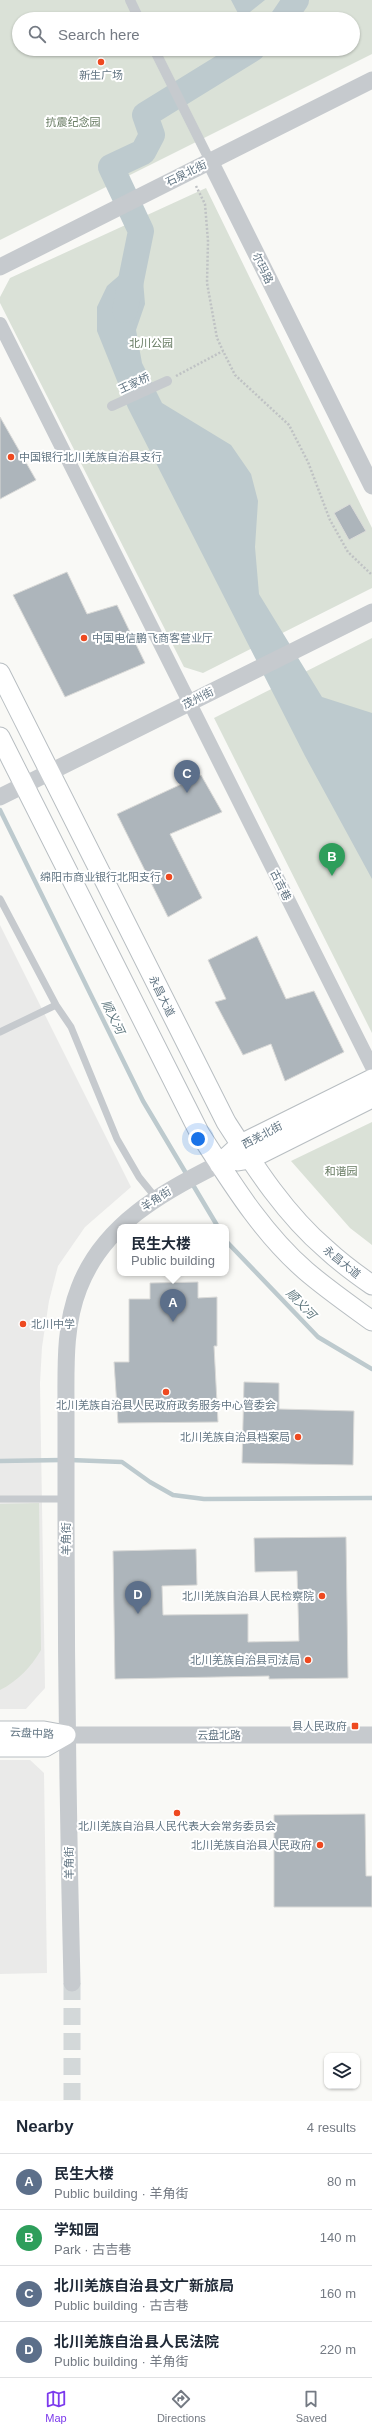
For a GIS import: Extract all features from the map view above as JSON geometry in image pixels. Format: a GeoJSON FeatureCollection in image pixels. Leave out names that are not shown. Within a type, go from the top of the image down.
{"type":"FeatureCollection","features":[{"type":"Feature","properties":{"kind":"main road","name":"永昌大道"},"geometry":{"type":"LineString","coordinates":[[0,673],[226,1122],[245,1152],[296,1219],[325,1249],[372,1285]]}},
{"type":"Feature","properties":{"kind":"main road"},"geometry":{"type":"LineString","coordinates":[[0,737],[11,792],[200,1134],[219,1164],[237,1192],[270,1233],[300,1265],[372,1321]]}},
{"type":"Feature","properties":{"kind":"main road","name":"西羌北街"},"geometry":{"type":"LineString","coordinates":[[245,1152],[372,1079]]}},
{"type":"Feature","properties":{"kind":"main road","name":"西羌北街"},"geometry":{"type":"LineString","coordinates":[[219,1164],[372,1098]]}},
{"type":"Feature","properties":{"kind":"main road","name":"云盘中路"},"geometry":{"type":"LineString","coordinates":[[0,1731],[44,1731],[66,1735]]}},
{"type":"Feature","properties":{"kind":"main road","name":"云盘中路"},"geometry":{"type":"LineString","coordinates":[[0,1747],[45,1747],[66,1735]]}},
{"type":"Feature","properties":{"kind":"street"},"geometry":{"type":"LineString","coordinates":[[130,0],[136,12]]}},
{"type":"Feature","properties":{"kind":"street","name":"尔玛路"},"geometry":{"type":"LineString","coordinates":[[157,56],[372,486]]}},
{"type":"Feature","properties":{"kind":"street","name":"石泉北街"},"geometry":{"type":"LineString","coordinates":[[0,267],[188,171],[372,80]]}},
{"type":"Feature","properties":{"kind":"street","name":"古吉巷"},"geometry":{"type":"LineString","coordinates":[[0,324],[191,702],[372,1067]]}},
{"type":"Feature","properties":{"kind":"street","name":"王家桥"},"geometry":{"type":"LineString","coordinates":[[112,406],[167,381]]}},
{"type":"Feature","properties":{"kind":"street","name":"茂州街"},"geometry":{"type":"LineString","coordinates":[[11,792],[372,612]]}},
{"type":"Feature","properties":{"kind":"street","name":"羊角街"},"geometry":{"type":"LineString","coordinates":[[123,1224],[161,1195],[219,1164]]}},
{"type":"Feature","properties":{"kind":"street","name":"羊角街"},"geometry":{"type":"LineString","coordinates":[[72,1983],[66,1735],[66,1448],[68,1336],[72,1310],[80,1286],[105,1243],[117,1230]]}},
{"type":"Feature","properties":{"kind":"street","name":"云盘北路"},"geometry":{"type":"LineString","coordinates":[[66,1735],[372,1735]]}},
{"type":"Feature","properties":{"kind":"lane"},"geometry":{"type":"LineString","coordinates":[[0,899],[56,1005],[71,1027],[117,1139],[139,1177],[161,1195]]}},
{"type":"Feature","properties":{"kind":"lane"},"geometry":{"type":"LineString","coordinates":[[0,1032],[56,1005]]}},
{"type":"Feature","properties":{"kind":"lane"},"geometry":{"type":"LineString","coordinates":[[0,1498],[66,1499]]}},
{"type":"Feature","properties":{"kind":"path"},"geometry":{"type":"LineString","coordinates":[[188,171],[205,204],[208,241],[207,283],[218,338],[235,375],[288,425],[308,462],[330,520],[348,552],[372,575]]}},
{"type":"Feature","properties":{"kind":"path"},"geometry":{"type":"LineString","coordinates":[[167,381],[224,351]]}},
{"type":"Feature","properties":{"kind":"shaded area"},"geometry":{"type":"Polygon","coordinates":[[[231,0],[265,0],[250,12],[237,12],[231,0]]]}},
{"type":"Feature","properties":{"kind":"shaded area"},"geometry":{"type":"Polygon","coordinates":[[[122,273],[143,280],[145,304],[136,330],[142,363],[162,403],[231,445],[251,474],[258,501],[255,547],[259,594],[322,697],[372,713],[372,879],[305,756],[128,408],[97,331],[97,307],[107,286],[122,273]]]}},
{"type":"Feature","properties":{"kind":"shaded area","name":"北川中学"},"geometry":{"type":"Polygon","coordinates":[[[0,925],[131,1187],[85,1227],[58,1266],[49,1301],[42,1347],[40,1383],[45,1688],[26,1709],[0,1709],[0,925]]]}},
{"type":"Feature","properties":{"kind":"shaded area"},"geometry":{"type":"Polygon","coordinates":[[[0,1760],[30,1760],[44,1773],[47,1973],[0,1974],[0,1760]]]}},
{"type":"Feature","properties":{"kind":"green space","name":"抗震纪念园"},"geometry":{"type":"Polygon","coordinates":[[[0,0],[372,0],[372,54],[0,240],[0,0]]]}},
{"type":"Feature","properties":{"kind":"green space","name":"北川公园"},"geometry":{"type":"Polygon","coordinates":[[[206,188],[372,528],[372,588],[203,673],[184,667],[0,303],[0,297],[10,278],[206,188]]]}},
{"type":"Feature","properties":{"kind":"green space"},"geometry":{"type":"Polygon","coordinates":[[[372,638],[372,1033],[214,718],[372,638]]]}},
{"type":"Feature","properties":{"kind":"green space","name":"和谐园"},"geometry":{"type":"Polygon","coordinates":[[[372,1122],[372,1245],[350,1228],[291,1161],[372,1122]]]}},
{"type":"Feature","properties":{"kind":"green space"},"geometry":{"type":"Polygon","coordinates":[[[39,1503],[41,1650],[24,1673],[0,1690],[0,1504],[39,1503]]]}},
{"type":"Feature","properties":{"kind":"building","name":"中国银行北川羌族自治县支行"},"geometry":{"type":"Polygon","coordinates":[[[0,417],[36,480],[0,499],[0,417]]]}},
{"type":"Feature","properties":{"kind":"building"},"geometry":{"type":"Polygon","coordinates":[[[350,504],[366,531],[349,540],[334,513],[350,504]]]}},
{"type":"Feature","properties":{"kind":"building","name":"中国电信鹏飞商客营业厅"},"geometry":{"type":"Polygon","coordinates":[[[67,572],[87,614],[117,605],[145,663],[65,697],[13,595],[67,572]]]}},
{"type":"Feature","properties":{"kind":"building"},"geometry":{"type":"Polygon","coordinates":[[[201,775],[222,812],[170,834],[202,898],[168,917],[117,814],[201,775]]]}},
{"type":"Feature","properties":{"kind":"building"},"geometry":{"type":"Polygon","coordinates":[[[257,936],[286,999],[314,991],[344,1052],[285,1081],[271,1044],[243,1055],[215,1002],[226,999],[208,960],[257,936]]]}},
{"type":"Feature","properties":{"kind":"building"},"geometry":{"type":"Polygon","coordinates":[[[198,1282],[198,1298],[217,1297],[217,1346],[214,1346],[218,1422],[118,1423],[114,1362],[129,1362],[129,1299],[150,1299],[150,1283],[198,1282]]]}},
{"type":"Feature","properties":{"kind":"building","name":"北川羌族自治县档案局"},"geometry":{"type":"Polygon","coordinates":[[[244,1382],[279,1383],[279,1409],[354,1411],[353,1465],[242,1463],[244,1382]]]}},
{"type":"Feature","properties":{"kind":"building"},"geometry":{"type":"Polygon","coordinates":[[[346,1537],[348,1678],[269,1679],[269,1676],[115,1679],[113,1551],[196,1549],[197,1585],[162,1586],[163,1615],[248,1614],[248,1642],[299,1641],[297,1571],[255,1572],[254,1538],[346,1537]]]}},
{"type":"Feature","properties":{"kind":"building","name":"北川羌族自治县人民政府"},"geometry":{"type":"Polygon","coordinates":[[[365,1814],[366,1876],[372,1876],[372,1907],[274,1907],[274,1815],[365,1814]]]}},
{"type":"Feature","properties":{"kind":"waterway"},"geometry":{"type":"LineString","coordinates":[[288,12],[296,0]]}},
{"type":"Feature","properties":{"kind":"waterway"},"geometry":{"type":"LineString","coordinates":[[125,310],[141,231],[111,167],[143,152],[152,135],[145,115],[241,56]]}},
{"type":"Feature","properties":{"kind":"waterway","name":"顺义河"},"geometry":{"type":"LineString","coordinates":[[0,810],[143,1101],[216,1224]]}},
{"type":"Feature","properties":{"kind":"waterway","name":"顺义河"},"geometry":{"type":"LineString","coordinates":[[229,1244],[318,1337],[372,1369]]}},
{"type":"Feature","properties":{"kind":"waterway"},"geometry":{"type":"LineString","coordinates":[[0,1461],[62,1460]]}},
{"type":"Feature","properties":{"kind":"waterway"},"geometry":{"type":"LineString","coordinates":[[70,1460],[122,1462],[150,1482],[173,1495],[204,1499],[372,1498]]}},
{"type":"Feature","properties":{"kind":"tunnel"},"geometry":{"type":"LineString","coordinates":[[72,1983],[72,2101]]}},
{"type":"Feature","properties":{"kind":"place","name":"新生广场"},"geometry":{"type":"Point","coordinates":[101,62]}},
{"type":"Feature","properties":{"kind":"place","name":"中国银行北川羌族自治县支行"},"geometry":{"type":"Point","coordinates":[11,457]}},
{"type":"Feature","properties":{"kind":"place","name":"中国电信鹏飞商客营业厅"},"geometry":{"type":"Point","coordinates":[84,638]}},
{"type":"Feature","properties":{"kind":"place","name":"北川羌族自治县文广新旅局"},"geometry":{"type":"Point","coordinates":[187,793]}},
{"type":"Feature","properties":{"kind":"place","name":"学知园"},"geometry":{"type":"Point","coordinates":[332,876]}},
{"type":"Feature","properties":{"kind":"place","name":"绵阳市商业银行北阳支行"},"geometry":{"type":"Point","coordinates":[169,877]}},
{"type":"Feature","properties":{"kind":"place","name":"民生大楼"},"geometry":{"type":"Point","coordinates":[173,1322]}},
{"type":"Feature","properties":{"kind":"place","name":"北川中学"},"geometry":{"type":"Point","coordinates":[23,1324]}},
{"type":"Feature","properties":{"kind":"place","name":"北川羌族自治县人民政府政务服务中心管委会"},"geometry":{"type":"Point","coordinates":[166,1392]}},
{"type":"Feature","properties":{"kind":"place","name":"北川羌族自治县档案局"},"geometry":{"type":"Point","coordinates":[298,1437]}},
{"type":"Feature","properties":{"kind":"place","name":"北川羌族自治县人民检察院"},"geometry":{"type":"Point","coordinates":[322,1596]}},
{"type":"Feature","properties":{"kind":"place","name":"北川羌族自治县人民法院"},"geometry":{"type":"Point","coordinates":[138,1614]}},
{"type":"Feature","properties":{"kind":"place","name":"北川羌族自治县司法局"},"geometry":{"type":"Point","coordinates":[308,1660]}},
{"type":"Feature","properties":{"kind":"place","name":"县人民政府"},"geometry":{"type":"Point","coordinates":[355,1726]}},
{"type":"Feature","properties":{"kind":"place","name":"北川羌族自治县人民代表大会常务委员会"},"geometry":{"type":"Point","coordinates":[177,1813]}},
{"type":"Feature","properties":{"kind":"place","name":"北川羌族自治县人民政府"},"geometry":{"type":"Point","coordinates":[320,1845]}}]}
